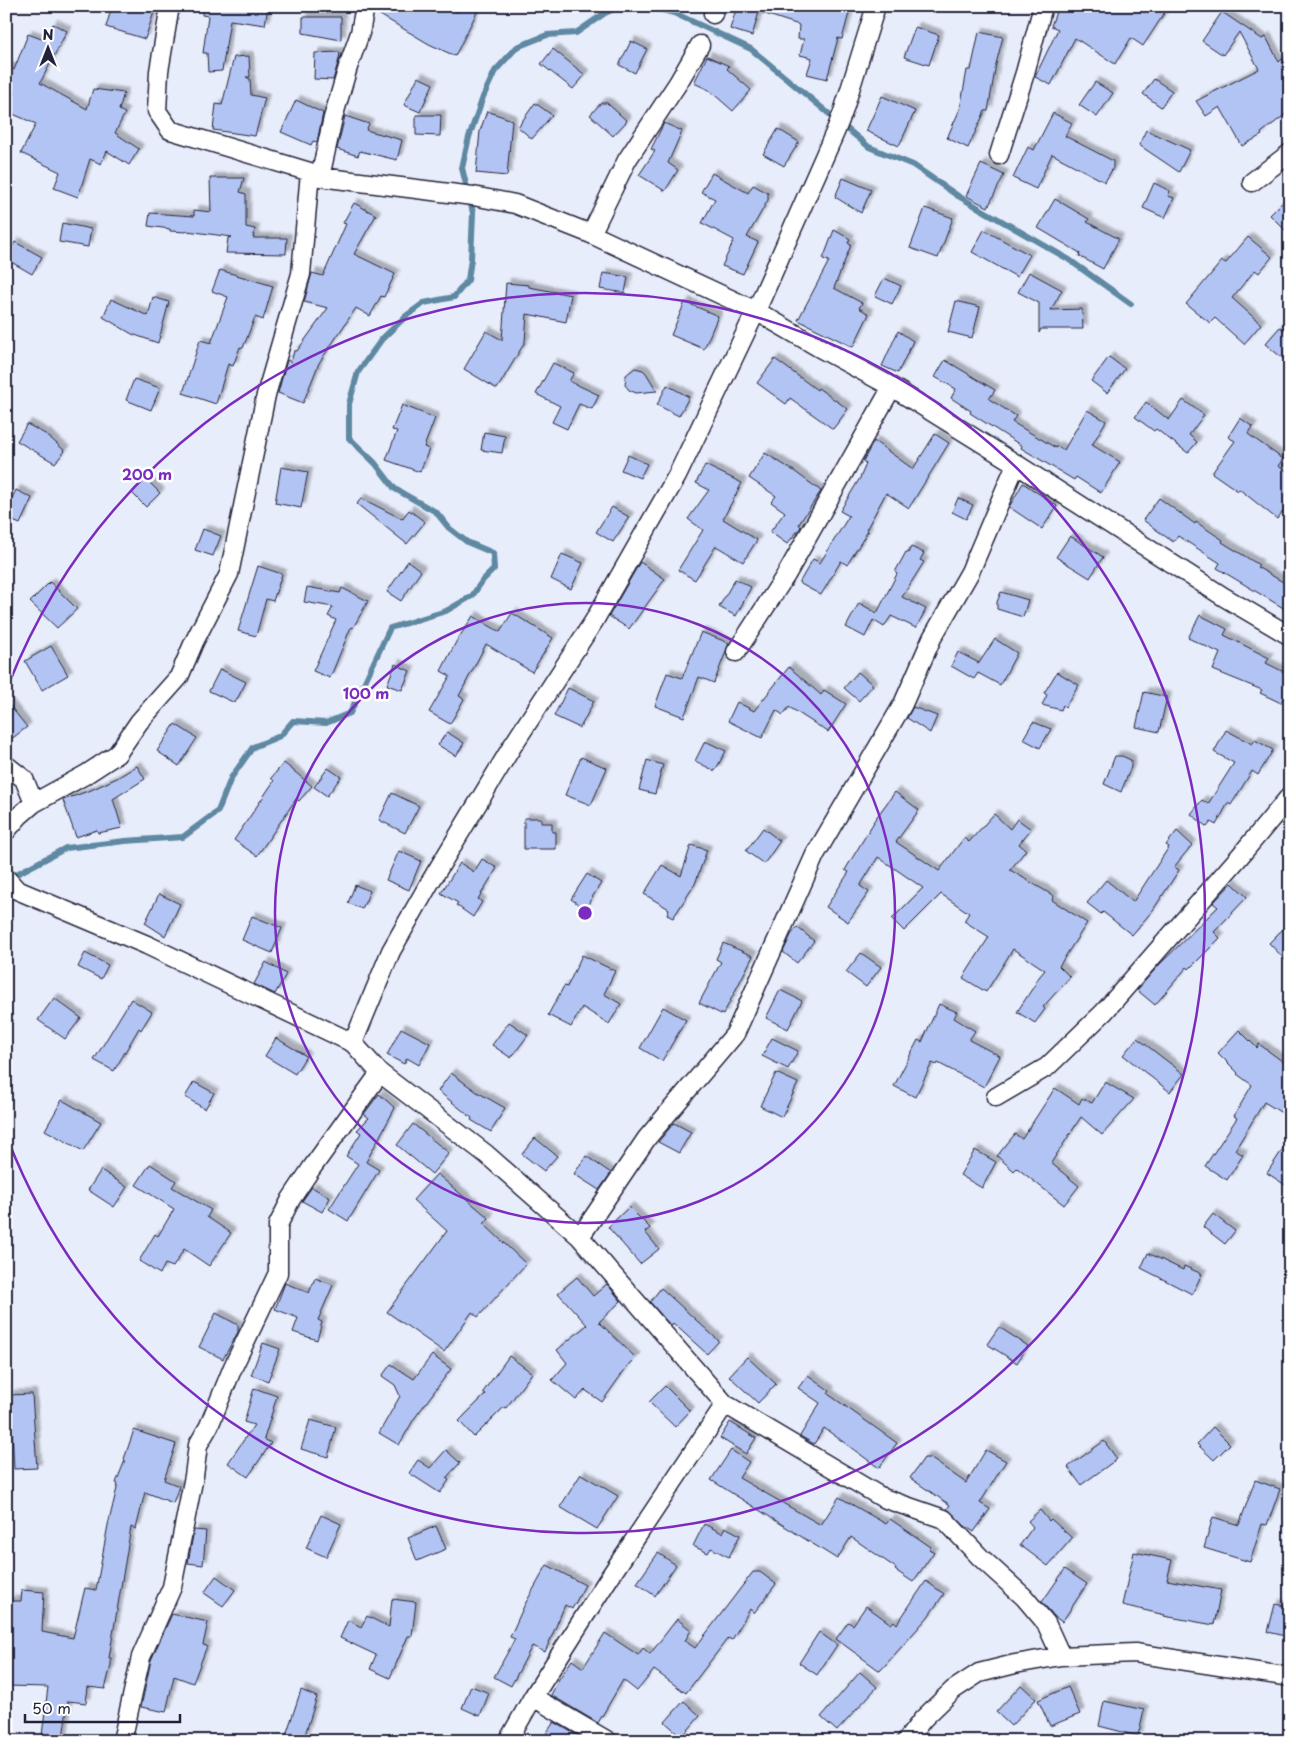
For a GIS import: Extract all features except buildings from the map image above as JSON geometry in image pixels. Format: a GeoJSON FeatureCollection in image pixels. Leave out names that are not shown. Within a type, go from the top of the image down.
{"type":"FeatureCollection","features":[{"type":"Feature","properties":{"kind":"street"},"geometry":{"type":"LineString","coordinates":[[170,6],[158,71],[157,111],[170,130],[315,175],[468,195],[515,204],[591,234],[756,311],[892,387],[1224,597],[1290,636]]}},
{"type":"Feature","properties":{"kind":"street"},"geometry":{"type":"LineString","coordinates":[[6,831],[34,802],[85,775],[117,754],[138,722],[179,677],[194,642],[229,574],[266,395],[301,274],[315,175],[360,33],[365,6]]}},
{"type":"Feature","properties":{"kind":"street"},"geometry":{"type":"LineString","coordinates":[[353,1043],[391,951],[429,884],[508,753],[594,620],[677,476],[756,311],[836,130],[876,6]]}},
{"type":"Feature","properties":{"kind":"street"},"geometry":{"type":"LineString","coordinates":[[999,155],[1025,73],[1043,6]]}},
{"type":"Feature","properties":{"kind":"street"},"geometry":{"type":"LineString","coordinates":[[591,234],[627,160],[678,83],[700,45]]}},
{"type":"Feature","properties":{"kind":"street"},"geometry":{"type":"LineString","coordinates":[[1252,182],[1290,153]]}},
{"type":"Feature","properties":{"kind":"street"},"geometry":{"type":"LineString","coordinates":[[736,652],[786,575],[892,387]]}},
{"type":"Feature","properties":{"kind":"street"},"geometry":{"type":"LineString","coordinates":[[580,1237],[647,1138],[735,1034],[815,855],[903,704],[932,638],[970,572],[1016,464]]}},
{"type":"Feature","properties":{"kind":"street"},"geometry":{"type":"LineString","coordinates":[[6,765],[24,779],[34,802]]}},
{"type":"Feature","properties":{"kind":"street"},"geometry":{"type":"LineString","coordinates":[[996,1096],[1048,1067],[1104,1012],[1290,796]]}},
{"type":"Feature","properties":{"kind":"street"},"geometry":{"type":"LineString","coordinates":[[10,889],[147,945],[353,1043],[380,1073],[486,1154],[580,1237],[725,1404],[883,1498],[944,1519],[980,1557],[1024,1598],[1046,1623],[1061,1656]]}},
{"type":"Feature","properties":{"kind":"street"},"geometry":{"type":"LineString","coordinates":[[122,1741],[141,1658],[172,1587],[194,1476],[198,1445],[278,1273],[278,1225],[291,1199],[380,1073]]}},
{"type":"Feature","properties":{"kind":"street"},"geometry":{"type":"LineString","coordinates":[[508,1741],[534,1696],[607,1581],[725,1404]]}},
{"type":"Feature","properties":{"kind":"street"},"geometry":{"type":"LineString","coordinates":[[906,1741],[923,1719],[953,1690],[979,1673],[1015,1664],[1061,1656],[1136,1653],[1290,1677]]}},
{"type":"Feature","properties":{"kind":"street"},"geometry":{"type":"LineString","coordinates":[[534,1696],[608,1741]]}},
{"type":"Feature","properties":{"kind":"waterway"},"geometry":{"type":"LineString","coordinates":[[7,879],[66,848],[183,837],[218,811],[231,778],[253,747],[280,736],[293,721],[326,723],[350,713],[390,628],[446,611],[472,596],[483,580],[494,569],[493,553],[467,542],[449,528],[436,512],[395,489],[375,463],[349,438],[349,404],[358,372],[382,339],[406,316],[424,303],[454,297],[468,280],[473,213],[462,168],[469,137],[483,97],[495,71],[517,47],[547,35],[576,33],[605,13],[620,6]]}},
{"type":"Feature","properties":{"kind":"waterway"},"geometry":{"type":"LineString","coordinates":[[647,6],[674,13],[751,49],[869,147],[913,165],[958,196],[1068,259],[1131,304]]}}]}
